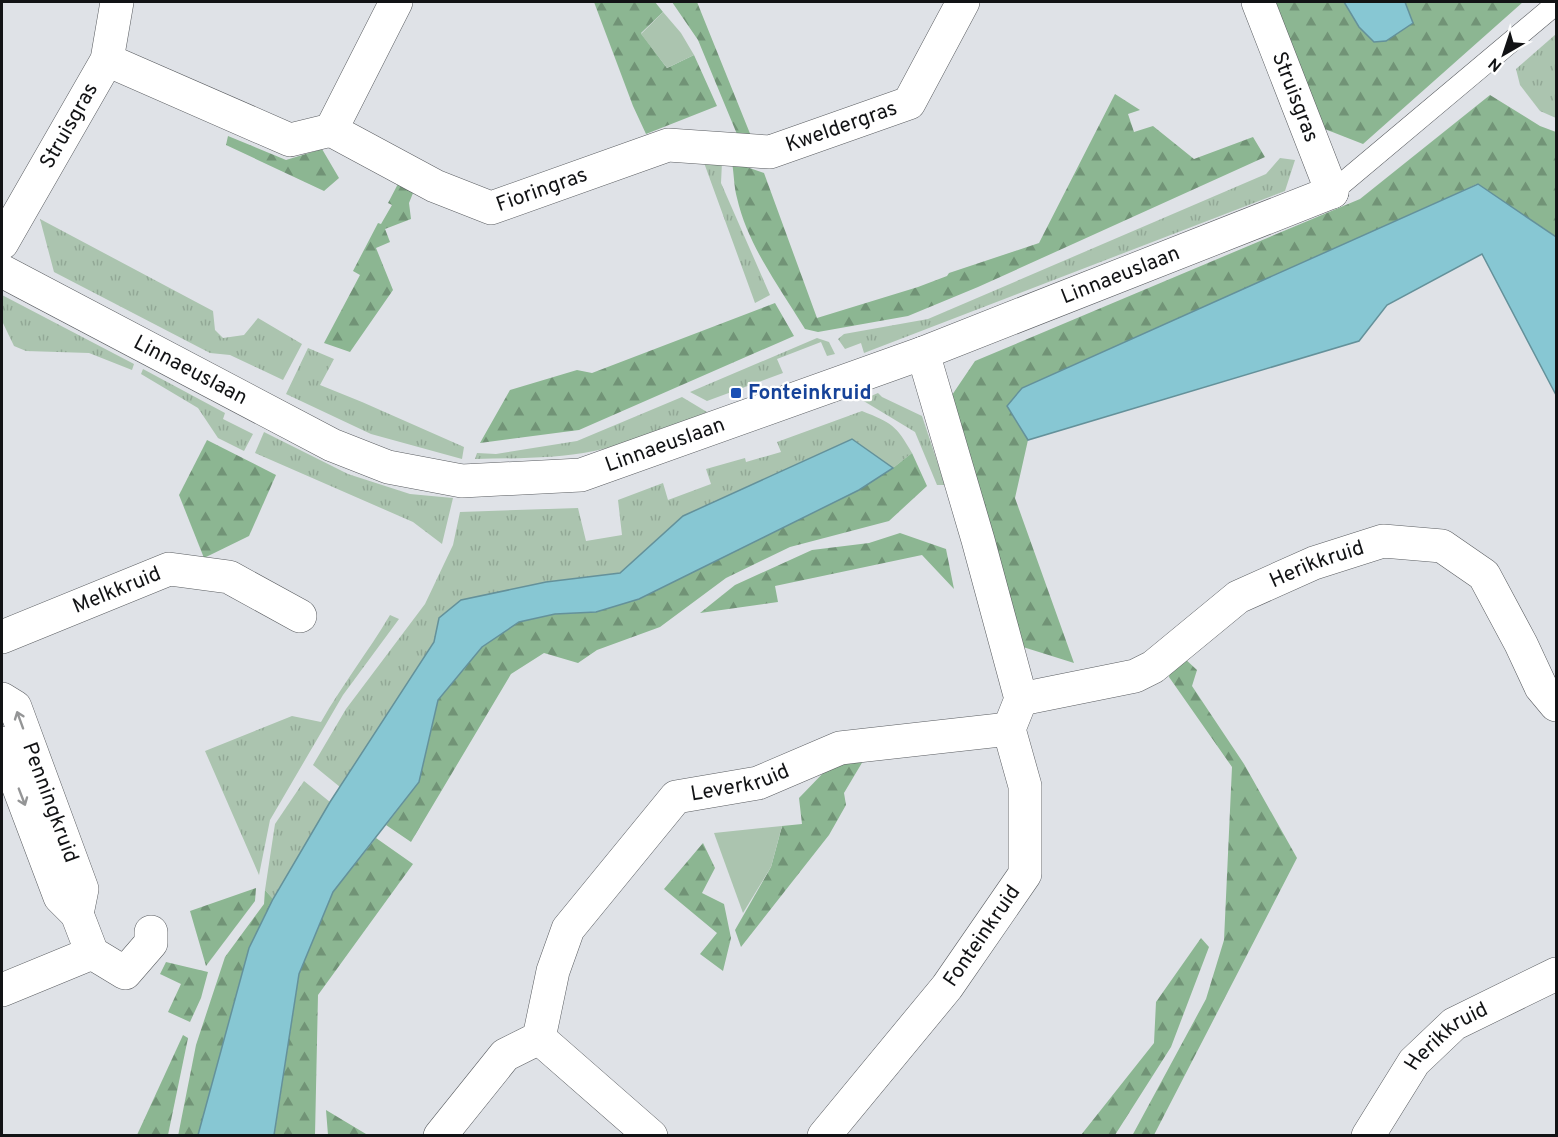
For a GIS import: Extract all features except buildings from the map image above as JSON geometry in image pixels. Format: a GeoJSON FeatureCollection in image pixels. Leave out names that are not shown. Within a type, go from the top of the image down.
{"type":"FeatureCollection","features":[{"type":"Feature","properties":{"kind":"street","name":"Struisgras"},"geometry":{"type":"LineString","coordinates":[[2,243],[107,60],[117,2]]}},
{"type":"Feature","properties":{"kind":"street"},"geometry":{"type":"LineString","coordinates":[[107,60],[290,140],[331,130],[396,2]]}},
{"type":"Feature","properties":{"kind":"street","name":"Kweldergras"},"geometry":{"type":"LineString","coordinates":[[730,150],[770,152],[909,103],[963,2]]}},
{"type":"Feature","properties":{"kind":"street","name":"Struisgras"},"geometry":{"type":"LineString","coordinates":[[1258,2],[1332,192]]}},
{"type":"Feature","properties":{"kind":"street","name":"Fioringras"},"geometry":{"type":"LineString","coordinates":[[331,130],[435,186],[491,208],[668,145],[730,150]]}},
{"type":"Feature","properties":{"kind":"street","name":"Linnaeuslaan"},"geometry":{"type":"LineString","coordinates":[[2,271],[332,446],[388,467],[462,481],[581,475],[923,353],[1332,192]]}},
{"type":"Feature","properties":{"kind":"street"},"geometry":{"type":"LineString","coordinates":[[923,353],[978,540],[1021,699],[1009,729]]}},
{"type":"Feature","properties":{"kind":"street","name":"Herikkruid"},"geometry":{"type":"LineString","coordinates":[[1021,699],[1135,676],[1153,667],[1238,597],[1314,563],[1383,541],[1442,546],[1484,575],[1541,687],[1557,705]]}},
{"type":"Feature","properties":{"kind":"street","name":"Melkkruid"},"geometry":{"type":"LineString","coordinates":[[2,637],[169,569],[229,577],[300,616]]}},
{"type":"Feature","properties":{"kind":"street","name":"Penningkruid"},"geometry":{"type":"LineString","coordinates":[[2,699],[15,707],[82,889],[77,914]]}},
{"type":"Feature","properties":{"kind":"street","name":"Leverkruid"},"geometry":{"type":"LineString","coordinates":[[539,1038],[553,971],[568,929],[676,797],[758,783],[840,748],[1009,729]]}},
{"type":"Feature","properties":{"kind":"street","name":"Fonteinkruid"},"geometry":{"type":"LineString","coordinates":[[824,1136],[946,987],[1025,874],[1025,786],[1009,729]]}},
{"type":"Feature","properties":{"kind":"street","name":"Penningkruid"},"geometry":{"type":"LineString","coordinates":[[2,743],[60,897],[77,914],[92,953]]}},
{"type":"Feature","properties":{"kind":"street"},"geometry":{"type":"LineString","coordinates":[[2,990],[92,953],[125,973],[151,943],[151,932]]}},
{"type":"Feature","properties":{"kind":"street","name":"Herikkruid"},"geometry":{"type":"LineString","coordinates":[[1368,1136],[1414,1062],[1454,1024],[1557,974]]}},
{"type":"Feature","properties":{"kind":"street"},"geometry":{"type":"LineString","coordinates":[[440,1136],[505,1055],[539,1038],[651,1136]]}},
{"type":"Feature","properties":{"kind":"lane","name":"Linnaeuslaan"},"geometry":{"type":"LineString","coordinates":[[1332,192],[1557,4]]}},
{"type":"Feature","properties":{"kind":"green space"},"geometry":{"type":"Polygon","coordinates":[[[594,2],[655,2],[663,12],[641,33],[667,68],[694,55],[717,106],[646,134],[633,106],[594,2]]]}},
{"type":"Feature","properties":{"kind":"green space"},"geometry":{"type":"Polygon","coordinates":[[[672,2],[697,2],[753,141],[739,139],[698,40],[672,2]]]}},
{"type":"Feature","properties":{"kind":"green space"},"geometry":{"type":"Polygon","coordinates":[[[1273,2],[1344,2],[1359,27],[1413,23],[1405,2],[1523,2],[1363,144],[1317,126],[1273,2]]]}},
{"type":"Feature","properties":{"kind":"green space"},"geometry":{"type":"Polygon","coordinates":[[[663,12],[681,33],[694,55],[667,68],[641,34],[663,12]]]}},
{"type":"Feature","properties":{"kind":"green space"},"geometry":{"type":"Polygon","coordinates":[[[1556,34],[1556,118],[1540,111],[1520,85],[1516,69],[1556,34]]]}},
{"type":"Feature","properties":{"kind":"green space"},"geometry":{"type":"Polygon","coordinates":[[[1115,94],[1140,110],[1128,114],[1134,132],[1153,126],[1194,159],[1253,137],[1265,157],[978,287],[908,316],[818,332],[805,329],[757,250],[742,216],[736,194],[732,162],[764,173],[817,318],[918,287],[947,276],[949,273],[1039,243],[1115,94]]]}},
{"type":"Feature","properties":{"kind":"green space"},"geometry":{"type":"Polygon","coordinates":[[[1490,95],[1540,126],[1556,132],[1556,237],[1477,184],[1007,406],[1028,440],[1015,498],[1074,663],[1023,647],[950,398],[975,361],[1360,199],[1490,95]]]}},
{"type":"Feature","properties":{"kind":"green space"},"geometry":{"type":"Polygon","coordinates":[[[228,136],[286,160],[322,149],[339,178],[324,191],[226,145],[228,136]]]}},
{"type":"Feature","properties":{"kind":"green space"},"geometry":{"type":"Polygon","coordinates":[[[1280,158],[1295,160],[1285,191],[864,353],[861,343],[845,349],[838,339],[844,334],[928,319],[1266,174],[1280,158]]]}},
{"type":"Feature","properties":{"kind":"green space"},"geometry":{"type":"Polygon","coordinates":[[[703,160],[722,162],[721,183],[770,295],[755,303],[703,160]]]}},
{"type":"Feature","properties":{"kind":"green space"},"geometry":{"type":"Polygon","coordinates":[[[400,180],[415,188],[409,203],[411,219],[385,229],[390,242],[376,248],[393,290],[350,352],[324,343],[360,275],[353,271],[378,223],[381,224],[392,205],[388,203],[400,180]]]}},
{"type":"Feature","properties":{"kind":"green space"},"geometry":{"type":"Polygon","coordinates":[[[40,219],[213,311],[215,330],[223,338],[244,335],[258,318],[302,344],[283,380],[230,355],[210,353],[54,272],[40,219]]]}},
{"type":"Feature","properties":{"kind":"green space"},"geometry":{"type":"Polygon","coordinates":[[[2,295],[134,364],[132,370],[89,353],[26,351],[14,346],[2,321],[2,295]]]}},
{"type":"Feature","properties":{"kind":"green space"},"geometry":{"type":"Polygon","coordinates":[[[775,303],[794,336],[579,430],[480,443],[510,390],[577,370],[592,373],[775,303]]]}},
{"type":"Feature","properties":{"kind":"green space"},"geometry":{"type":"Polygon","coordinates":[[[817,338],[829,342],[835,354],[827,356],[821,342],[777,359],[783,373],[707,401],[690,392],[817,338]]]}},
{"type":"Feature","properties":{"kind":"green space"},"geometry":{"type":"Polygon","coordinates":[[[308,348],[334,359],[320,385],[464,447],[462,459],[371,434],[286,394],[308,348]]]}},
{"type":"Feature","properties":{"kind":"green space"},"geometry":{"type":"Polygon","coordinates":[[[143,369],[225,413],[223,419],[253,434],[244,451],[218,438],[198,408],[141,374],[143,369]]]}},
{"type":"Feature","properties":{"kind":"green space"},"geometry":{"type":"Polygon","coordinates":[[[878,393],[922,416],[945,485],[937,485],[915,432],[862,400],[878,393]]]}},
{"type":"Feature","properties":{"kind":"green space"},"geometry":{"type":"Polygon","coordinates":[[[682,397],[707,412],[609,448],[550,457],[475,459],[477,453],[496,454],[577,441],[682,397]]]}},
{"type":"Feature","properties":{"kind":"green space"},"geometry":{"type":"Polygon","coordinates":[[[862,411],[892,426],[902,436],[912,453],[893,468],[852,439],[683,516],[620,573],[546,582],[439,618],[434,642],[340,787],[313,765],[346,709],[425,604],[453,545],[460,512],[578,508],[586,541],[622,535],[618,500],[663,483],[668,500],[711,484],[706,469],[745,458],[746,462],[781,452],[777,442],[862,411]]]}},
{"type":"Feature","properties":{"kind":"green space"},"geometry":{"type":"Polygon","coordinates":[[[264,432],[348,474],[410,494],[453,498],[442,544],[413,522],[255,453],[264,432]]]}},
{"type":"Feature","properties":{"kind":"green space"},"geometry":{"type":"Polygon","coordinates":[[[207,440],[276,475],[249,536],[204,558],[179,495],[207,440]]]}},
{"type":"Feature","properties":{"kind":"green space"},"geometry":{"type":"Polygon","coordinates":[[[912,453],[927,486],[889,521],[790,547],[726,578],[660,627],[597,650],[578,663],[544,653],[511,674],[411,842],[386,825],[419,782],[438,700],[482,647],[519,622],[555,614],[596,612],[893,468],[912,453]]]}},
{"type":"Feature","properties":{"kind":"green space"},"geometry":{"type":"Polygon","coordinates":[[[900,533],[946,549],[954,589],[922,555],[775,586],[778,602],[700,613],[735,585],[812,550],[869,543],[900,533]]]}},
{"type":"Feature","properties":{"kind":"green space"},"geometry":{"type":"Polygon","coordinates":[[[390,615],[399,619],[343,695],[270,820],[259,875],[205,751],[292,716],[321,722],[390,615]]]}},
{"type":"Feature","properties":{"kind":"green space"},"geometry":{"type":"Polygon","coordinates":[[[1183,657],[1197,670],[1192,686],[1244,764],[1297,858],[1154,1135],[1132,1136],[1206,999],[1224,940],[1232,767],[1169,677],[1171,665],[1183,657]]]}},
{"type":"Feature","properties":{"kind":"green space"},"geometry":{"type":"Polygon","coordinates":[[[866,756],[844,793],[846,805],[829,835],[741,947],[735,930],[771,867],[782,826],[802,824],[799,798],[828,768],[866,756]]]}},
{"type":"Feature","properties":{"kind":"green space"},"geometry":{"type":"Polygon","coordinates":[[[304,781],[330,802],[273,899],[265,890],[275,824],[304,781]]]}},
{"type":"Feature","properties":{"kind":"green space"},"geometry":{"type":"Polygon","coordinates":[[[782,826],[771,867],[743,913],[714,833],[782,826]]]}},
{"type":"Feature","properties":{"kind":"green space"},"geometry":{"type":"Polygon","coordinates":[[[376,838],[413,864],[318,995],[315,1135],[274,1136],[299,974],[333,892],[376,838]]]}},
{"type":"Feature","properties":{"kind":"green space"},"geometry":{"type":"Polygon","coordinates":[[[703,843],[715,868],[702,893],[724,904],[731,938],[723,971],[700,954],[717,933],[664,889],[703,843]]]}},
{"type":"Feature","properties":{"kind":"green space"},"geometry":{"type":"Polygon","coordinates":[[[256,888],[255,901],[206,966],[190,911],[256,888]]]}},
{"type":"Feature","properties":{"kind":"green space"},"geometry":{"type":"Polygon","coordinates":[[[265,890],[273,899],[249,948],[198,1135],[178,1136],[196,1045],[225,957],[264,904],[265,890]]]}},
{"type":"Feature","properties":{"kind":"green space"},"geometry":{"type":"Polygon","coordinates":[[[1201,938],[1209,947],[1171,1047],[1115,1135],[1081,1135],[1154,1043],[1156,1002],[1201,938]]]}},
{"type":"Feature","properties":{"kind":"green space"},"geometry":{"type":"Polygon","coordinates":[[[166,962],[208,972],[201,998],[190,1022],[168,1012],[181,984],[160,974],[166,962]]]}},
{"type":"Feature","properties":{"kind":"green space"},"geometry":{"type":"Polygon","coordinates":[[[183,1035],[188,1038],[168,1135],[137,1135],[183,1035]]]}},
{"type":"Feature","properties":{"kind":"green space"},"geometry":{"type":"Polygon","coordinates":[[[326,1110],[366,1134],[381,1135],[328,1135],[326,1110]]]}},
{"type":"Feature","properties":{"kind":"water"},"geometry":{"type":"Polygon","coordinates":[[[1344,2],[1405,2],[1413,23],[1386,41],[1374,42],[1359,27],[1344,2]]]}},
{"type":"Feature","properties":{"kind":"water"},"geometry":{"type":"Polygon","coordinates":[[[1478,184],[1556,237],[1556,395],[1482,254],[1387,305],[1359,341],[1028,440],[1007,406],[1022,388],[1478,184]]]}},
{"type":"Feature","properties":{"kind":"water"},"geometry":{"type":"Polygon","coordinates":[[[852,439],[893,468],[859,490],[639,599],[596,612],[555,614],[519,622],[482,647],[438,700],[419,782],[333,892],[299,974],[274,1135],[198,1135],[249,948],[273,899],[330,802],[434,642],[439,618],[461,600],[546,582],[620,573],[683,516],[852,439]]]}},
{"type":"Feature","properties":{"kind":"place","name":"Fonteinkruid"},"geometry":{"type":"Point","coordinates":[736,393]}}]}
